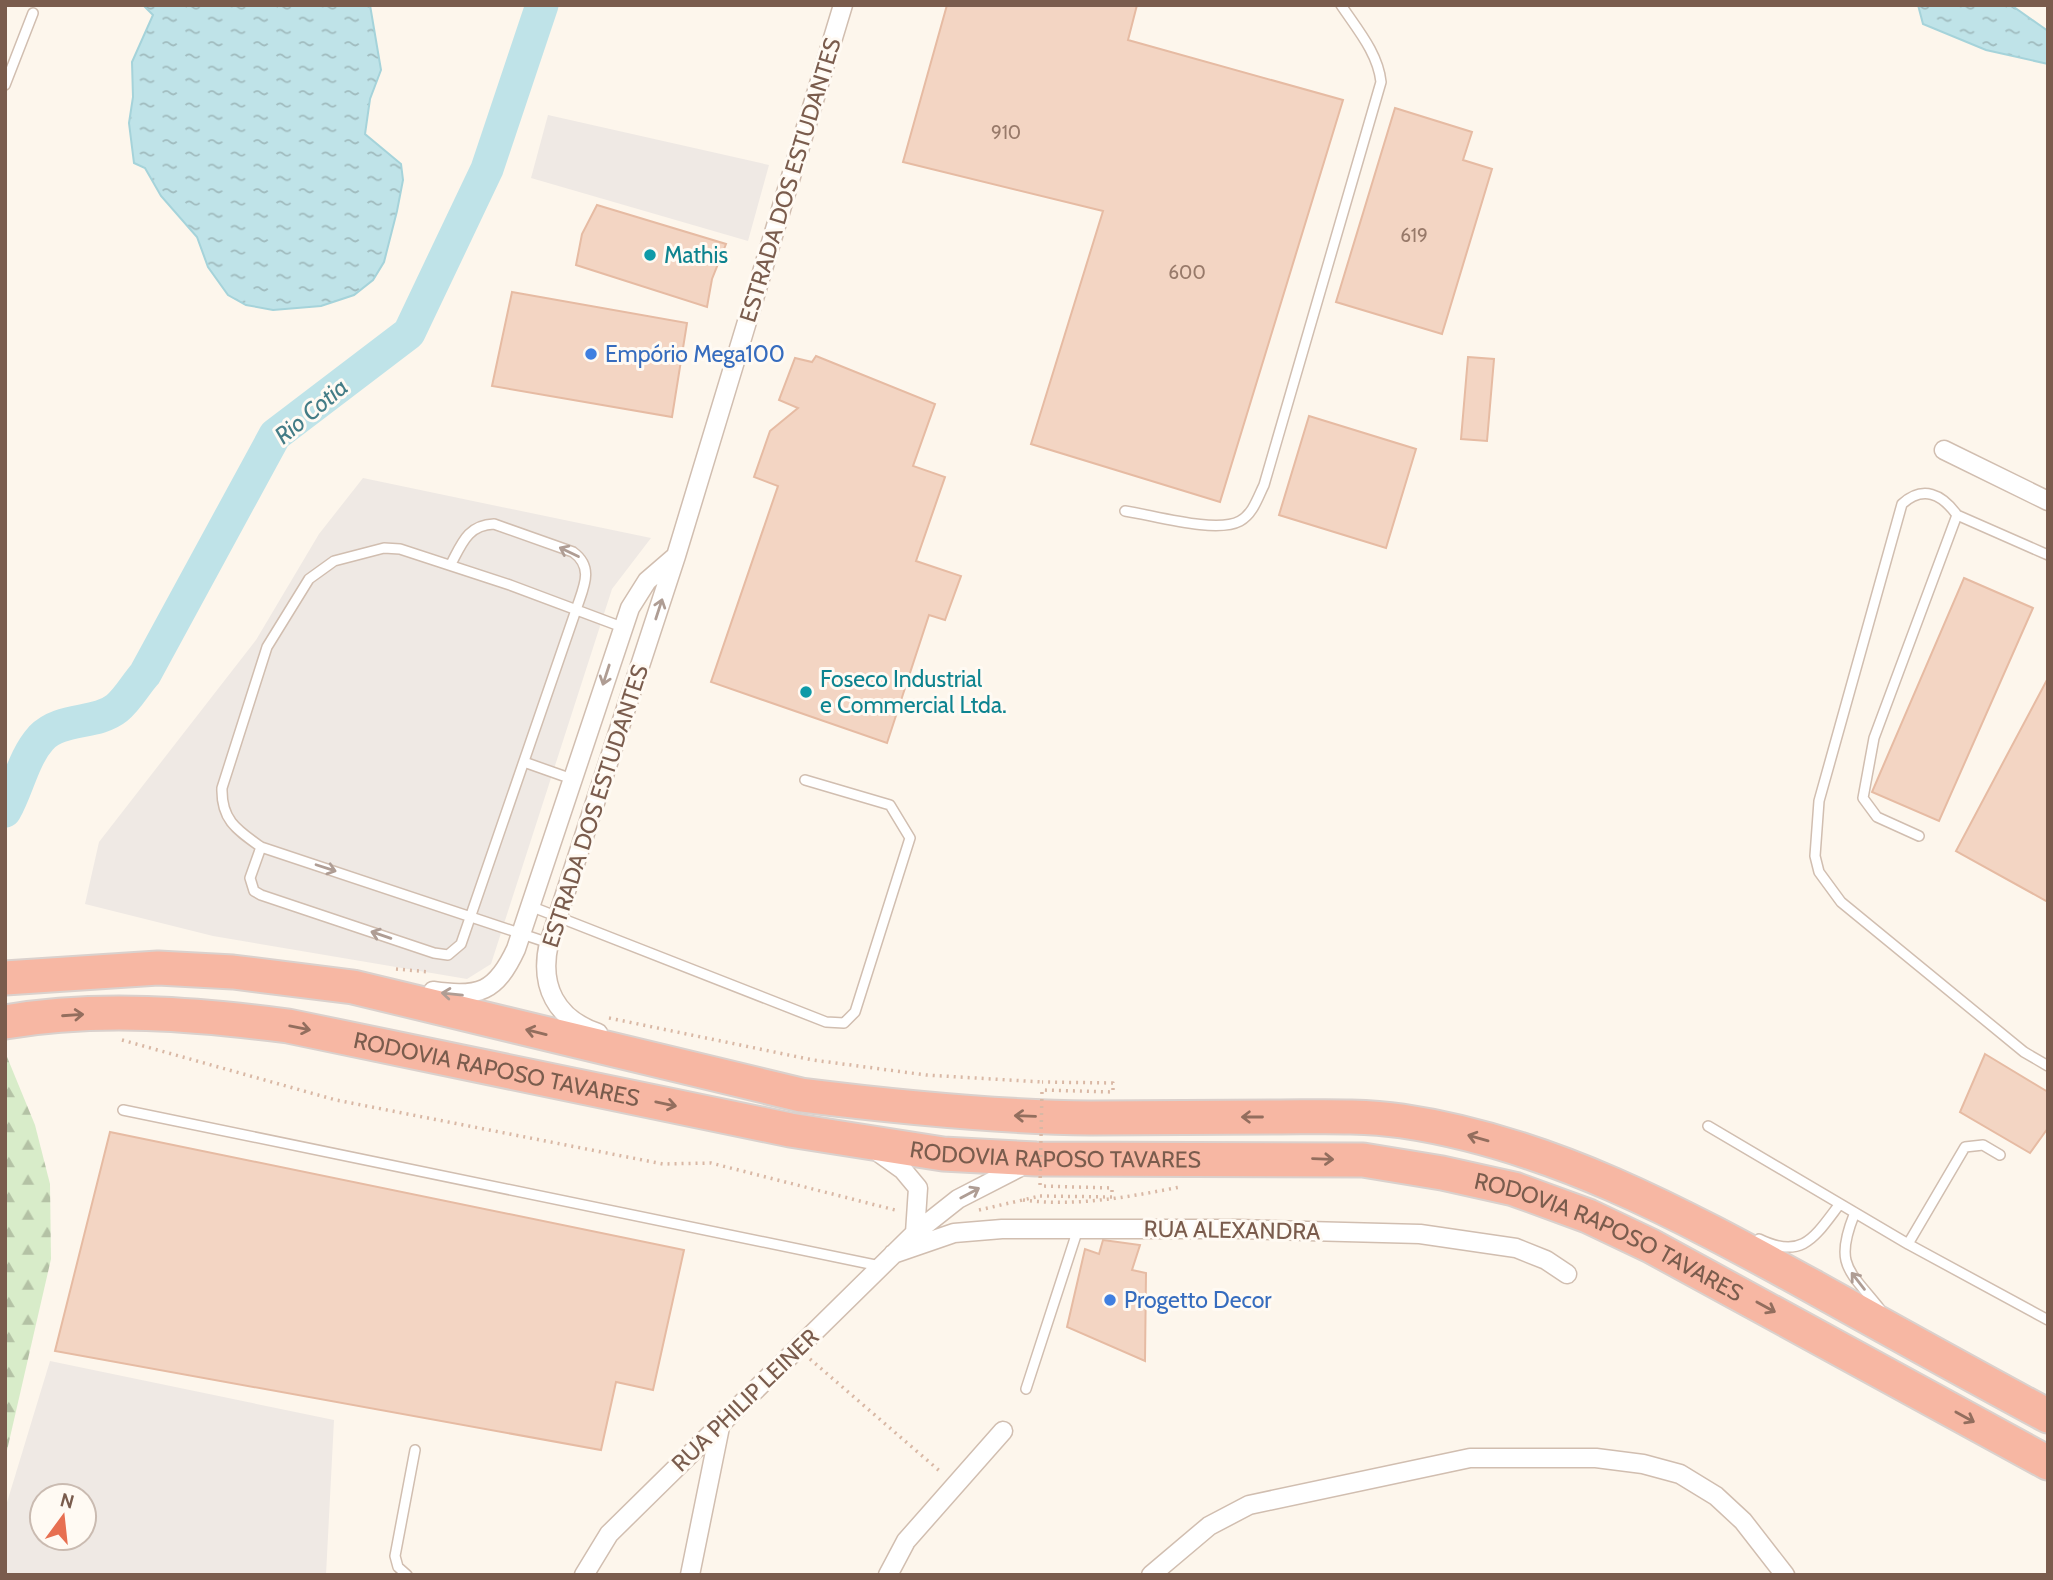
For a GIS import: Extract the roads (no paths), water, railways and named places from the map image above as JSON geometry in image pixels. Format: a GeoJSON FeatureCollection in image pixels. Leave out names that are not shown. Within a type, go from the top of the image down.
{"type":"FeatureCollection","features":[{"type":"Feature","properties":{"kind":"highway","name":"RODOVIA RAPOSO TAVARES"},"geometry":{"type":"LineString","coordinates":[[5,978],[145,968],[233,972],[353,987],[801,1095],[987,1114],[1086,1118],[1338,1117],[1400,1121],[1485,1140],[1608,1181],[1687,1217],[2048,1416]]}},
{"type":"Feature","properties":{"kind":"highway","name":"RODOVIA RAPOSO TAVARES"},"geometry":{"type":"LineString","coordinates":[[5,1022],[93,1014],[217,1017],[288,1026],[790,1130],[943,1154],[1036,1159],[1363,1160],[1514,1189],[1588,1216],[1651,1246],[2048,1463]]}},
{"type":"Feature","properties":{"kind":"street","name":"ESTRADA DOS ESTUDANTES"},"geometry":{"type":"LineString","coordinates":[[801,1095],[722,1062],[584,1028],[559,1009],[548,989],[545,975],[549,943],[676,556],[843,5]]}},
{"type":"Feature","properties":{"kind":"street"},"geometry":{"type":"LineString","coordinates":[[1944,450],[2048,501]]}},
{"type":"Feature","properties":{"kind":"street","name":"ESTRADA DOS ESTUDANTES"},"geometry":{"type":"LineString","coordinates":[[233,972],[314,975],[461,995],[475,993],[499,979],[516,949],[622,626],[638,594],[676,556]]}},
{"type":"Feature","properties":{"kind":"street"},"geometry":{"type":"LineString","coordinates":[[622,626],[650,636]]}},
{"type":"Feature","properties":{"kind":"street"},"geometry":{"type":"LineString","coordinates":[[864,1142],[913,1180],[918,1188],[917,1225]]}},
{"type":"Feature","properties":{"kind":"street","name":"RUA PHILIP LEINER"},"geometry":{"type":"LineString","coordinates":[[584,1575],[610,1534],[887,1260],[917,1225],[958,1199],[1036,1159]]}},
{"type":"Feature","properties":{"kind":"street","name":"RUA ALEXANDRA"},"geometry":{"type":"LineString","coordinates":[[887,1260],[954,1233],[1238,1228],[1420,1234],[1516,1248],[1546,1260],[1567,1274]]}},
{"type":"Feature","properties":{"kind":"street"},"geometry":{"type":"LineString","coordinates":[[690,1575],[720,1427]]}},
{"type":"Feature","properties":{"kind":"street"},"geometry":{"type":"LineString","coordinates":[[888,1575],[905,1541],[1003,1431]]}},
{"type":"Feature","properties":{"kind":"street"},"geometry":{"type":"LineString","coordinates":[[1151,1575],[1209,1526],[1249,1505],[1469,1458],[1596,1458],[1643,1464],[1680,1474],[1716,1496],[1743,1521],[1785,1575]]}},
{"type":"Feature","properties":{"kind":"lane"},"geometry":{"type":"LineString","coordinates":[[1125,511],[1226,525],[1241,521],[1252,509],[1264,485],[1381,82],[1380,68],[1369,46],[1341,5]]}},
{"type":"Feature","properties":{"kind":"lane"},"geometry":{"type":"LineString","coordinates":[[5,85],[33,13]]}},
{"type":"Feature","properties":{"kind":"lane"},"geometry":{"type":"LineString","coordinates":[[2048,555],[1957,515],[1945,499],[1932,494],[1921,492],[1902,504],[1827,767],[1815,828],[1815,856],[1819,872],[1841,902],[2024,1052],[2048,1066]]}},
{"type":"Feature","properties":{"kind":"lane"},"geometry":{"type":"LineString","coordinates":[[1919,836],[1877,817],[1863,798],[1874,738],[1957,515]]}},
{"type":"Feature","properties":{"kind":"lane"},"geometry":{"type":"LineString","coordinates":[[261,847],[250,878],[254,891],[434,953],[448,955],[456,951],[471,916],[524,762],[576,610],[587,569],[582,559],[573,552],[495,524],[481,525],[464,538],[451,564]]}},
{"type":"Feature","properties":{"kind":"lane"},"geometry":{"type":"LineString","coordinates":[[549,943],[261,847],[233,828],[222,804],[222,788],[267,647],[309,579],[334,561],[384,548],[451,564],[622,626]]}},
{"type":"Feature","properties":{"kind":"lane"},"geometry":{"type":"LineString","coordinates":[[524,762],[572,779]]}},
{"type":"Feature","properties":{"kind":"lane"},"geometry":{"type":"LineString","coordinates":[[530,906],[826,1022],[844,1023],[855,1012],[910,838],[890,804],[805,780]]}},
{"type":"Feature","properties":{"kind":"lane"},"geometry":{"type":"LineString","coordinates":[[123,1110],[887,1260]]}},
{"type":"Feature","properties":{"kind":"lane"},"geometry":{"type":"LineString","coordinates":[[1708,1126],[1854,1215],[2046,1316]]}},
{"type":"Feature","properties":{"kind":"lane"},"geometry":{"type":"LineString","coordinates":[[1908,1244],[1965,1147],[1983,1145],[2000,1155]]}},
{"type":"Feature","properties":{"kind":"lane"},"geometry":{"type":"LineString","coordinates":[[1608,1181],[1674,1199]]}},
{"type":"Feature","properties":{"kind":"lane"},"geometry":{"type":"LineString","coordinates":[[1750,1235],[1790,1250],[1815,1236],[1839,1206]]}},
{"type":"Feature","properties":{"kind":"lane"},"geometry":{"type":"LineString","coordinates":[[1854,1215],[1844,1239],[1845,1261],[1900,1335]]}},
{"type":"Feature","properties":{"kind":"lane"},"geometry":{"type":"LineString","coordinates":[[1026,1389],[1077,1229]]}},
{"type":"Feature","properties":{"kind":"lane"},"geometry":{"type":"LineString","coordinates":[[407,1575],[398,1567],[396,1556],[415,1450]]}},
{"type":"Feature","properties":{"kind":"water"},"geometry":{"type":"Polygon","coordinates":[[[143,5],[370,5],[381,70],[370,99],[365,134],[401,164],[403,180],[384,262],[373,280],[354,295],[321,306],[273,310],[246,305],[228,295],[208,267],[197,237],[161,196],[145,168],[134,163],[129,123],[133,97],[132,62],[153,15],[143,5]]]}},
{"type":"Feature","properties":{"kind":"water"},"geometry":{"type":"Polygon","coordinates":[[[1918,5],[2011,5],[2048,31],[2048,64],[1986,50],[1923,24],[1918,5]]]}},
{"type":"Feature","properties":{"kind":"waterway","name":"Rio Cotia"},"geometry":{"type":"LineString","coordinates":[[5,811],[25,764],[41,738],[58,727],[109,713],[121,704],[145,674],[275,435],[409,333],[487,169],[542,5]]}},
{"type":"Feature","properties":{"kind":"place","name":"Mathis"},"geometry":{"type":"Point","coordinates":[650,255]}},
{"type":"Feature","properties":{"kind":"place","name":"Empório Mega100"},"geometry":{"type":"Point","coordinates":[591,354]}},
{"type":"Feature","properties":{"kind":"place","name":"Foseco Industrial e Commercial Ltda."},"geometry":{"type":"Point","coordinates":[806,692]}},
{"type":"Feature","properties":{"kind":"place","name":"Progetto Decor"},"geometry":{"type":"Point","coordinates":[1110,1300]}}]}
